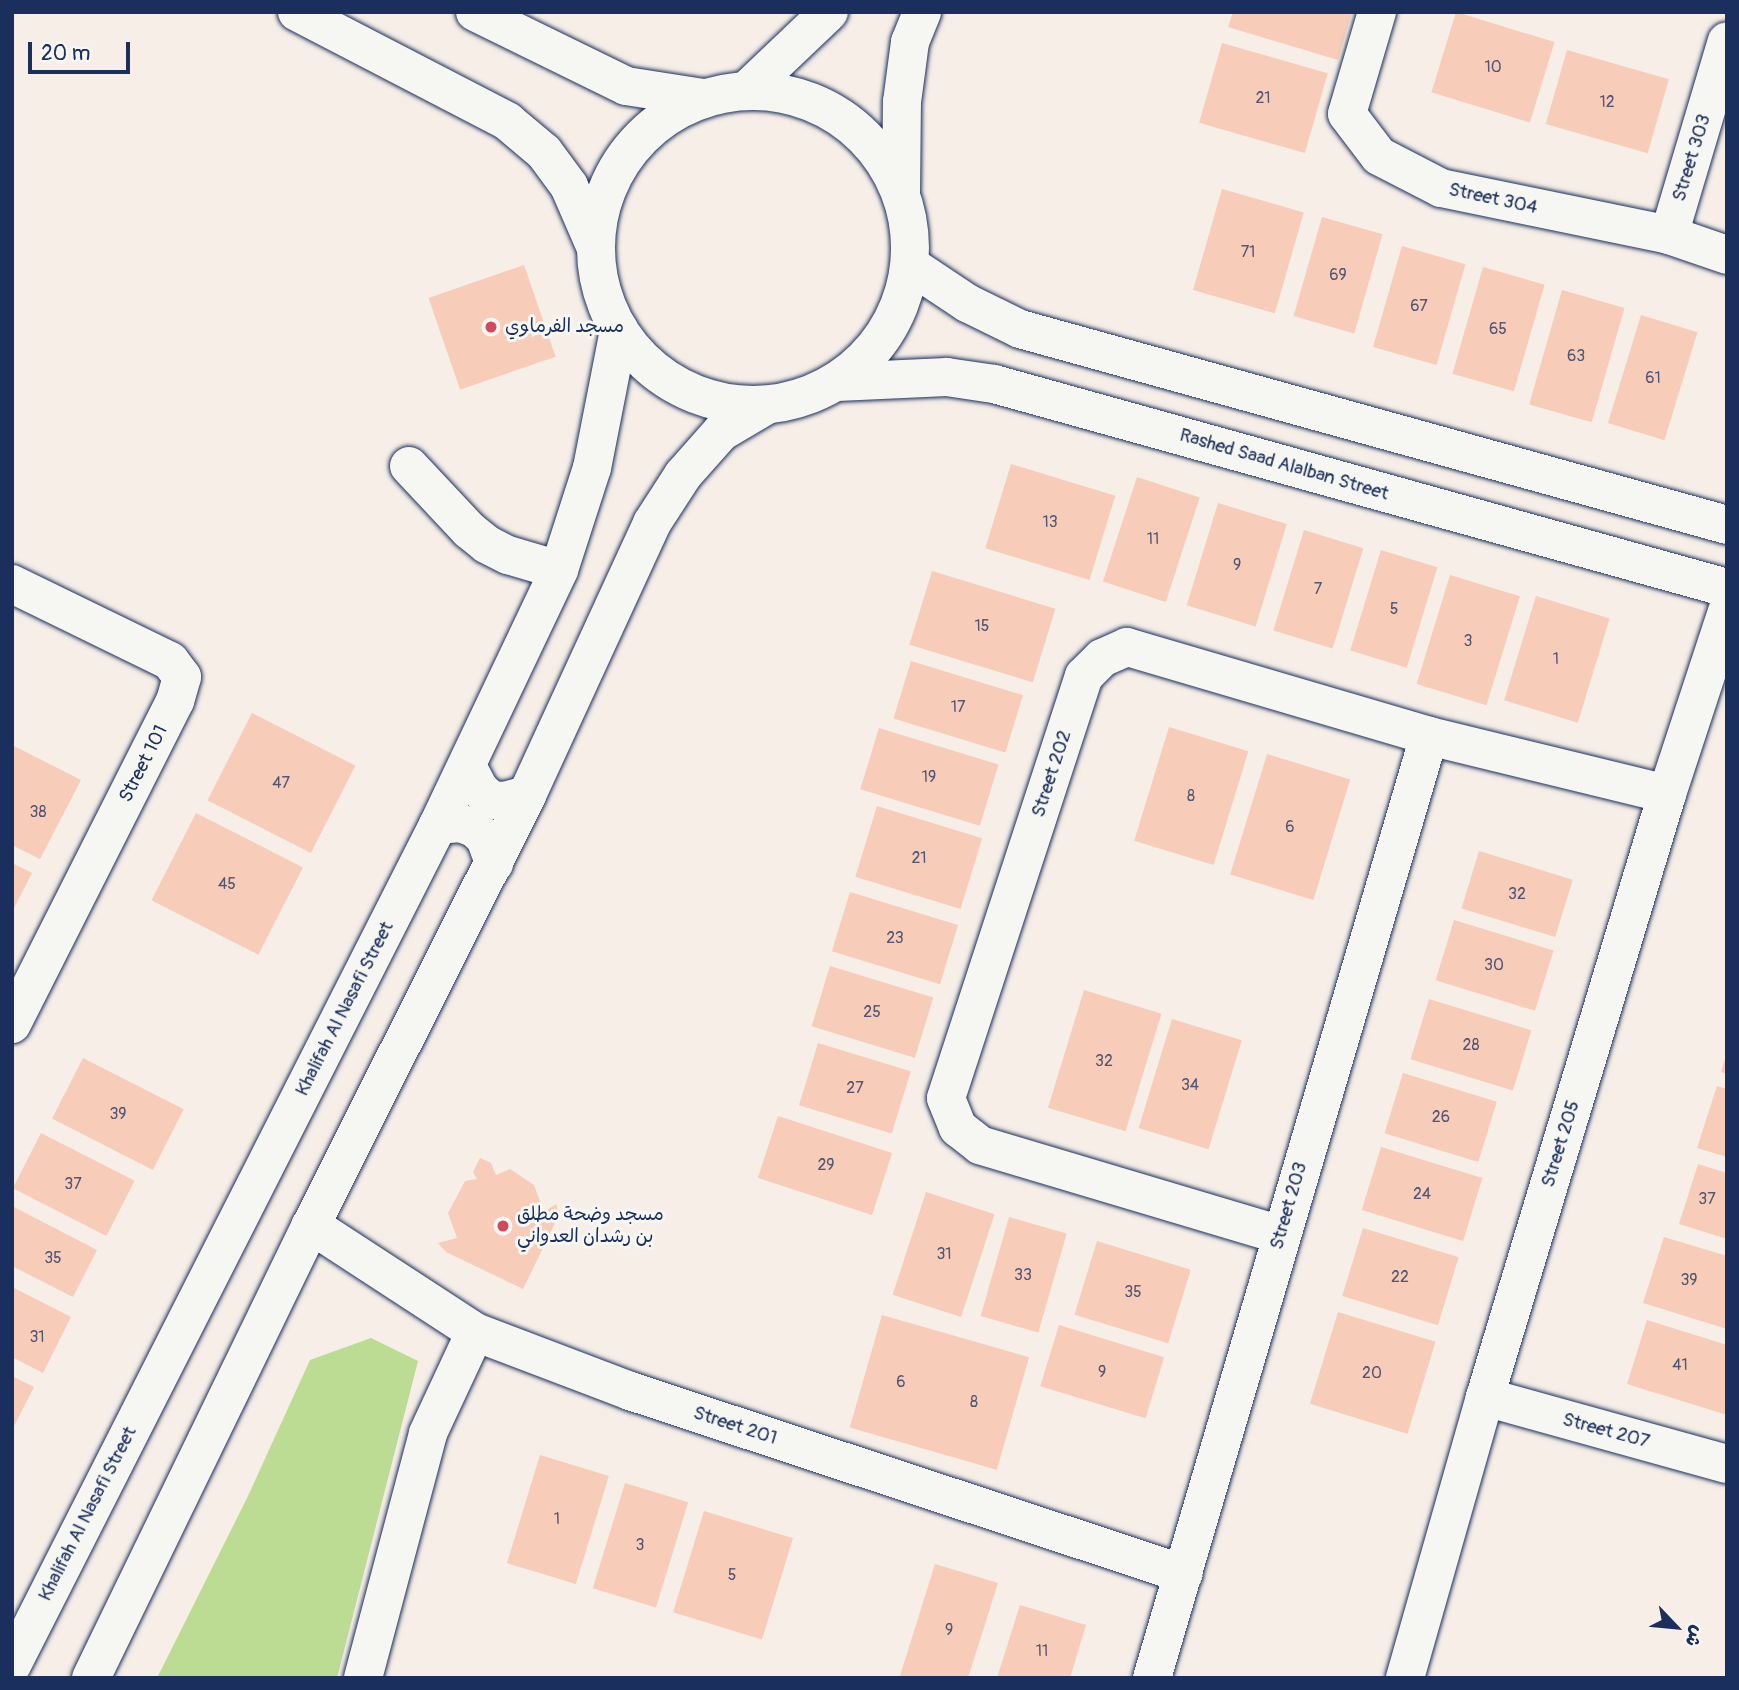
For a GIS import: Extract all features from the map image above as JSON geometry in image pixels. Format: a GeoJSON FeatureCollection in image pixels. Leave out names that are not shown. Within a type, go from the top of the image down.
{"type":"FeatureCollection","features":[{"type":"Feature","properties":{"kind":"street"},"geometry":{"type":"LineString","coordinates":[[297,12],[506,121],[544,152],[569,186],[596,247],[603,296],[619,330],[646,364],[682,389],[724,403],[767,405],[803,398],[836,382],[872,351],[898,310],[910,265],[910,228],[901,192],[902,102],[910,42],[922,12]]}},
{"type":"Feature","properties":{"kind":"street"},"geometry":{"type":"LineString","coordinates":[[475,12],[576,64],[626,86],[703,98]]}},
{"type":"Feature","properties":{"kind":"street"},"geometry":{"type":"LineString","coordinates":[[747,90],[829,12]]}},
{"type":"Feature","properties":{"kind":"street","name":"Street 304"},"geometry":{"type":"LineString","coordinates":[[1377,12],[1347,114],[1379,156],[1441,188],[1669,235],[1727,255]]}},
{"type":"Feature","properties":{"kind":"street","name":"Street 303"},"geometry":{"type":"LineString","coordinates":[[1669,235],[1727,41]]}},
{"type":"Feature","properties":{"kind":"street"},"geometry":{"type":"LineString","coordinates":[[596,247],[604,200],[625,156],[660,121],[703,98],[747,90],[796,96],[841,117],[877,150],[901,192]]}},
{"type":"Feature","properties":{"kind":"street"},"geometry":{"type":"LineString","coordinates":[[910,265],[967,303],[1020,329],[1727,525]]}},
{"type":"Feature","properties":{"kind":"street","name":"Khalifah Al Nasafi Street"},"geometry":{"type":"LineString","coordinates":[[12,1665],[438,825],[559,570],[592,468],[619,330]]}},
{"type":"Feature","properties":{"kind":"street","name":"Rashed Saad Alalban Street"},"geometry":{"type":"LineString","coordinates":[[836,382],[947,377],[994,384],[1727,588]]}},
{"type":"Feature","properties":{"kind":"street"},"geometry":{"type":"LineString","coordinates":[[91,1678],[311,1225],[494,863],[652,523],[683,475],[721,432],[767,405]]}},
{"type":"Feature","properties":{"kind":"street"},"geometry":{"type":"LineString","coordinates":[[410,466],[468,530],[486,544],[508,555],[559,570]]}},
{"type":"Feature","properties":{"kind":"street","name":"Street 101"},"geometry":{"type":"LineString","coordinates":[[12,584],[170,661],[182,677],[175,701],[12,1024]]}},
{"type":"Feature","properties":{"kind":"street","name":"Street 205"},"geometry":{"type":"LineString","coordinates":[[1405,1678],[1485,1397],[1667,794],[1727,612]]}},
{"type":"Feature","properties":{"kind":"street","name":"Street 202"},"geometry":{"type":"LineString","coordinates":[[1281,1235],[980,1144],[958,1128],[946,1098],[1084,676],[1102,658],[1128,647],[1429,736],[1667,794]]}},
{"type":"Feature","properties":{"kind":"street","name":"Street 203"},"geometry":{"type":"LineString","coordinates":[[1152,1678],[1429,736]]}},
{"type":"Feature","properties":{"kind":"street"},"geometry":{"type":"LineString","coordinates":[[467,766],[480,789],[491,800],[504,801],[527,794]]}},
{"type":"Feature","properties":{"kind":"street"},"geometry":{"type":"LineString","coordinates":[[438,825],[460,823],[474,828],[485,838],[494,863]]}},
{"type":"Feature","properties":{"kind":"street","name":"Street 201"},"geometry":{"type":"LineString","coordinates":[[311,1225],[475,1332],[630,1391],[1184,1574]]}},
{"type":"Feature","properties":{"kind":"street"},"geometry":{"type":"LineString","coordinates":[[363,1678],[428,1433],[475,1332]]}},
{"type":"Feature","properties":{"kind":"street","name":"Street 207"},"geometry":{"type":"LineString","coordinates":[[1485,1397],[1727,1464]]}},
{"type":"Feature","properties":{"kind":"green space"},"geometry":{"type":"Polygon","coordinates":[[[371,1338],[418,1361],[337,1678],[157,1678],[248,1496],[310,1360],[371,1338]]]}},
{"type":"Feature","properties":{"kind":"building"},"geometry":{"type":"Polygon","coordinates":[[[1233,12],[1352,12],[1338,60],[1228,27],[1233,12]]]}},
{"type":"Feature","properties":{"kind":"building"},"geometry":{"type":"Polygon","coordinates":[[[1456,12],[1554,42],[1530,122],[1431,92],[1456,12]]]}},
{"type":"Feature","properties":{"kind":"building"},"geometry":{"type":"Polygon","coordinates":[[[1222,43],[1328,73],[1305,153],[1199,123],[1222,43]]]}},
{"type":"Feature","properties":{"kind":"building"},"geometry":{"type":"Polygon","coordinates":[[[1567,50],[1669,79],[1648,153],[1546,124],[1567,50]]]}},
{"type":"Feature","properties":{"kind":"building"},"geometry":{"type":"Polygon","coordinates":[[[1222,189],[1304,212],[1275,313],[1193,290],[1222,189]]]}},
{"type":"Feature","properties":{"kind":"building"},"geometry":{"type":"Polygon","coordinates":[[[1322,217],[1383,234],[1354,333],[1294,316],[1322,217]]]}},
{"type":"Feature","properties":{"kind":"building"},"geometry":{"type":"Polygon","coordinates":[[[1402,246],[1465,264],[1437,365],[1373,347],[1402,246]]]}},
{"type":"Feature","properties":{"kind":"building","name":"مسجد الفرماوي"},"geometry":{"type":"Polygon","coordinates":[[[524,265],[556,357],[460,390],[429,298],[524,265]]]}},
{"type":"Feature","properties":{"kind":"building"},"geometry":{"type":"Polygon","coordinates":[[[1483,267],[1545,285],[1514,391],[1452,374],[1483,267]]]}},
{"type":"Feature","properties":{"kind":"building"},"geometry":{"type":"Polygon","coordinates":[[[1562,290],[1624,308],[1592,422],[1529,404],[1562,290]]]}},
{"type":"Feature","properties":{"kind":"building"},"geometry":{"type":"Polygon","coordinates":[[[1641,315],[1697,332],[1664,440],[1608,423],[1641,315]]]}},
{"type":"Feature","properties":{"kind":"building"},"geometry":{"type":"Polygon","coordinates":[[[1011,464],[1115,496],[1090,580],[985,548],[1011,464]]]}},
{"type":"Feature","properties":{"kind":"building"},"geometry":{"type":"Polygon","coordinates":[[[1137,477],[1200,497],[1166,602],[1103,582],[1137,477]]]}},
{"type":"Feature","properties":{"kind":"building"},"geometry":{"type":"Polygon","coordinates":[[[1218,503],[1287,524],[1256,626],[1187,605],[1218,503]]]}},
{"type":"Feature","properties":{"kind":"building"},"geometry":{"type":"Polygon","coordinates":[[[1304,530],[1363,548],[1333,649],[1273,630],[1304,530]]]}},
{"type":"Feature","properties":{"kind":"building"},"geometry":{"type":"Polygon","coordinates":[[[1381,550],[1437,567],[1407,668],[1350,650],[1381,550]]]}},
{"type":"Feature","properties":{"kind":"building"},"geometry":{"type":"Polygon","coordinates":[[[932,571],[1055,609],[1033,682],[909,645],[932,571]]]}},
{"type":"Feature","properties":{"kind":"building"},"geometry":{"type":"Polygon","coordinates":[[[1450,575],[1520,596],[1486,705],[1417,684],[1450,575]]]}},
{"type":"Feature","properties":{"kind":"building"},"geometry":{"type":"Polygon","coordinates":[[[1536,596],[1610,619],[1578,723],[1504,700],[1536,596]]]}},
{"type":"Feature","properties":{"kind":"building"},"geometry":{"type":"Polygon","coordinates":[[[911,661],[1023,695],[1005,753],[893,718],[911,661]]]}},
{"type":"Feature","properties":{"kind":"building"},"geometry":{"type":"Polygon","coordinates":[[[252,713],[355,766],[311,853],[208,800],[252,713]]]}},
{"type":"Feature","properties":{"kind":"building"},"geometry":{"type":"Polygon","coordinates":[[[1169,727],[1248,751],[1214,865],[1134,841],[1169,727]]]}},
{"type":"Feature","properties":{"kind":"building"},"geometry":{"type":"Polygon","coordinates":[[[879,728],[999,765],[980,826],[860,789],[879,728]]]}},
{"type":"Feature","properties":{"kind":"building"},"geometry":{"type":"Polygon","coordinates":[[[12,745],[81,780],[40,859],[12,845],[12,745]]]}},
{"type":"Feature","properties":{"kind":"building"},"geometry":{"type":"Polygon","coordinates":[[[1267,754],[1350,779],[1313,900],[1230,874],[1267,754]]]}},
{"type":"Feature","properties":{"kind":"building"},"geometry":{"type":"Polygon","coordinates":[[[877,806],[982,838],[961,909],[855,877],[877,806]]]}},
{"type":"Feature","properties":{"kind":"building"},"geometry":{"type":"Polygon","coordinates":[[[196,813],[303,867],[258,955],[152,900],[196,813]]]}},
{"type":"Feature","properties":{"kind":"building"},"geometry":{"type":"Polygon","coordinates":[[[1479,851],[1573,880],[1555,937],[1461,908],[1479,851]]]}},
{"type":"Feature","properties":{"kind":"building"},"geometry":{"type":"Polygon","coordinates":[[[12,863],[32,873],[12,912],[12,863]]]}},
{"type":"Feature","properties":{"kind":"building"},"geometry":{"type":"Polygon","coordinates":[[[850,892],[958,925],[940,984],[832,951],[850,892]]]}},
{"type":"Feature","properties":{"kind":"building"},"geometry":{"type":"Polygon","coordinates":[[[1454,920],[1553,950],[1535,1011],[1436,980],[1454,920]]]}},
{"type":"Feature","properties":{"kind":"building"},"geometry":{"type":"Polygon","coordinates":[[[830,966],[933,998],[915,1058],[812,1026],[830,966]]]}},
{"type":"Feature","properties":{"kind":"building"},"geometry":{"type":"Polygon","coordinates":[[[1084,990],[1161,1014],[1125,1131],[1048,1108],[1084,990]]]}},
{"type":"Feature","properties":{"kind":"building"},"geometry":{"type":"Polygon","coordinates":[[[1429,999],[1531,1030],[1513,1091],[1411,1059],[1429,999]]]}},
{"type":"Feature","properties":{"kind":"building"},"geometry":{"type":"Polygon","coordinates":[[[1172,1019],[1242,1040],[1208,1149],[1139,1128],[1172,1019]]]}},
{"type":"Feature","properties":{"kind":"building"},"geometry":{"type":"Polygon","coordinates":[[[818,1043],[911,1071],[892,1134],[799,1105],[818,1043]]]}},
{"type":"Feature","properties":{"kind":"building"},"geometry":{"type":"Polygon","coordinates":[[[1727,1055],[1727,1074],[1721,1072],[1727,1055]]]}},
{"type":"Feature","properties":{"kind":"building"},"geometry":{"type":"Polygon","coordinates":[[[83,1058],[184,1109],[153,1170],[52,1119],[83,1058]]]}},
{"type":"Feature","properties":{"kind":"building"},"geometry":{"type":"Polygon","coordinates":[[[1403,1073],[1497,1102],[1478,1162],[1385,1133],[1403,1073]]]}},
{"type":"Feature","properties":{"kind":"building"},"geometry":{"type":"Polygon","coordinates":[[[1717,1086],[1727,1089],[1727,1157],[1697,1148],[1717,1086]]]}},
{"type":"Feature","properties":{"kind":"building"},"geometry":{"type":"Polygon","coordinates":[[[778,1116],[892,1153],[872,1215],[758,1178],[778,1116]]]}},
{"type":"Feature","properties":{"kind":"building"},"geometry":{"type":"Polygon","coordinates":[[[41,1133],[135,1181],[106,1236],[13,1188],[41,1133]]]}},
{"type":"Feature","properties":{"kind":"building"},"geometry":{"type":"Polygon","coordinates":[[[1381,1147],[1482,1178],[1463,1241],[1362,1210],[1381,1147]]]}},
{"type":"Feature","properties":{"kind":"building","name":"مسجد وضحة مطلق بن رشدان العدواني"},"geometry":{"type":"Polygon","coordinates":[[[480,1158],[491,1163],[496,1175],[510,1169],[534,1185],[544,1212],[556,1204],[559,1215],[523,1289],[446,1252],[438,1243],[457,1238],[448,1213],[465,1181],[477,1179],[473,1172],[480,1158]]]}},
{"type":"Feature","properties":{"kind":"building"},"geometry":{"type":"Polygon","coordinates":[[[1698,1164],[1727,1173],[1727,1239],[1679,1224],[1698,1164]]]}},
{"type":"Feature","properties":{"kind":"building"},"geometry":{"type":"Polygon","coordinates":[[[926,1192],[994,1214],[961,1317],[893,1295],[926,1192]]]}},
{"type":"Feature","properties":{"kind":"building"},"geometry":{"type":"Polygon","coordinates":[[[12,1206],[97,1250],[73,1297],[12,1266],[12,1206]]]}},
{"type":"Feature","properties":{"kind":"building"},"geometry":{"type":"Polygon","coordinates":[[[1009,1217],[1067,1234],[1038,1333],[981,1316],[1009,1217]]]}},
{"type":"Feature","properties":{"kind":"building"},"geometry":{"type":"Polygon","coordinates":[[[1363,1228],[1459,1257],[1438,1325],[1342,1296],[1363,1228]]]}},
{"type":"Feature","properties":{"kind":"building"},"geometry":{"type":"Polygon","coordinates":[[[1664,1237],[1727,1256],[1727,1329],[1643,1303],[1664,1237]]]}},
{"type":"Feature","properties":{"kind":"building"},"geometry":{"type":"Polygon","coordinates":[[[1097,1241],[1191,1270],[1168,1343],[1074,1315],[1097,1241]]]}},
{"type":"Feature","properties":{"kind":"building"},"geometry":{"type":"Polygon","coordinates":[[[12,1287],[71,1317],[43,1373],[12,1357],[12,1287]]]}},
{"type":"Feature","properties":{"kind":"building"},"geometry":{"type":"Polygon","coordinates":[[[1338,1312],[1436,1342],[1407,1434],[1310,1404],[1338,1312]]]}},
{"type":"Feature","properties":{"kind":"building"},"geometry":{"type":"Polygon","coordinates":[[[882,1315],[1029,1357],[997,1470],[850,1427],[882,1315]]]}},
{"type":"Feature","properties":{"kind":"building"},"geometry":{"type":"Polygon","coordinates":[[[1647,1320],[1727,1345],[1727,1415],[1627,1384],[1647,1320]]]}},
{"type":"Feature","properties":{"kind":"building"},"geometry":{"type":"Polygon","coordinates":[[[1059,1325],[1164,1357],[1145,1418],[1040,1386],[1059,1325]]]}},
{"type":"Feature","properties":{"kind":"building"},"geometry":{"type":"Polygon","coordinates":[[[12,1376],[34,1387],[12,1430],[12,1376]]]}},
{"type":"Feature","properties":{"kind":"building"},"geometry":{"type":"Polygon","coordinates":[[[540,1455],[609,1476],[576,1584],[507,1563],[540,1455]]]}},
{"type":"Feature","properties":{"kind":"building"},"geometry":{"type":"Polygon","coordinates":[[[625,1483],[688,1502],[656,1607],[593,1588],[625,1483]]]}},
{"type":"Feature","properties":{"kind":"building"},"geometry":{"type":"Polygon","coordinates":[[[704,1511],[793,1538],[762,1640],[673,1612],[704,1511]]]}},
{"type":"Feature","properties":{"kind":"building"},"geometry":{"type":"Polygon","coordinates":[[[935,1564],[998,1583],[968,1678],[900,1676],[935,1564]]]}},
{"type":"Feature","properties":{"kind":"building"},"geometry":{"type":"Polygon","coordinates":[[[1020,1605],[1086,1625],[1070,1678],[997,1678],[1020,1605]]]}},
{"type":"Feature","properties":{"kind":"place","name":"مسجد الفرماوي"},"geometry":{"type":"Point","coordinates":[491,327]}},
{"type":"Feature","properties":{"kind":"place","name":"مسجد وضحة مطلق بن رشدان العدواني"},"geometry":{"type":"Point","coordinates":[503,1226]}}]}
